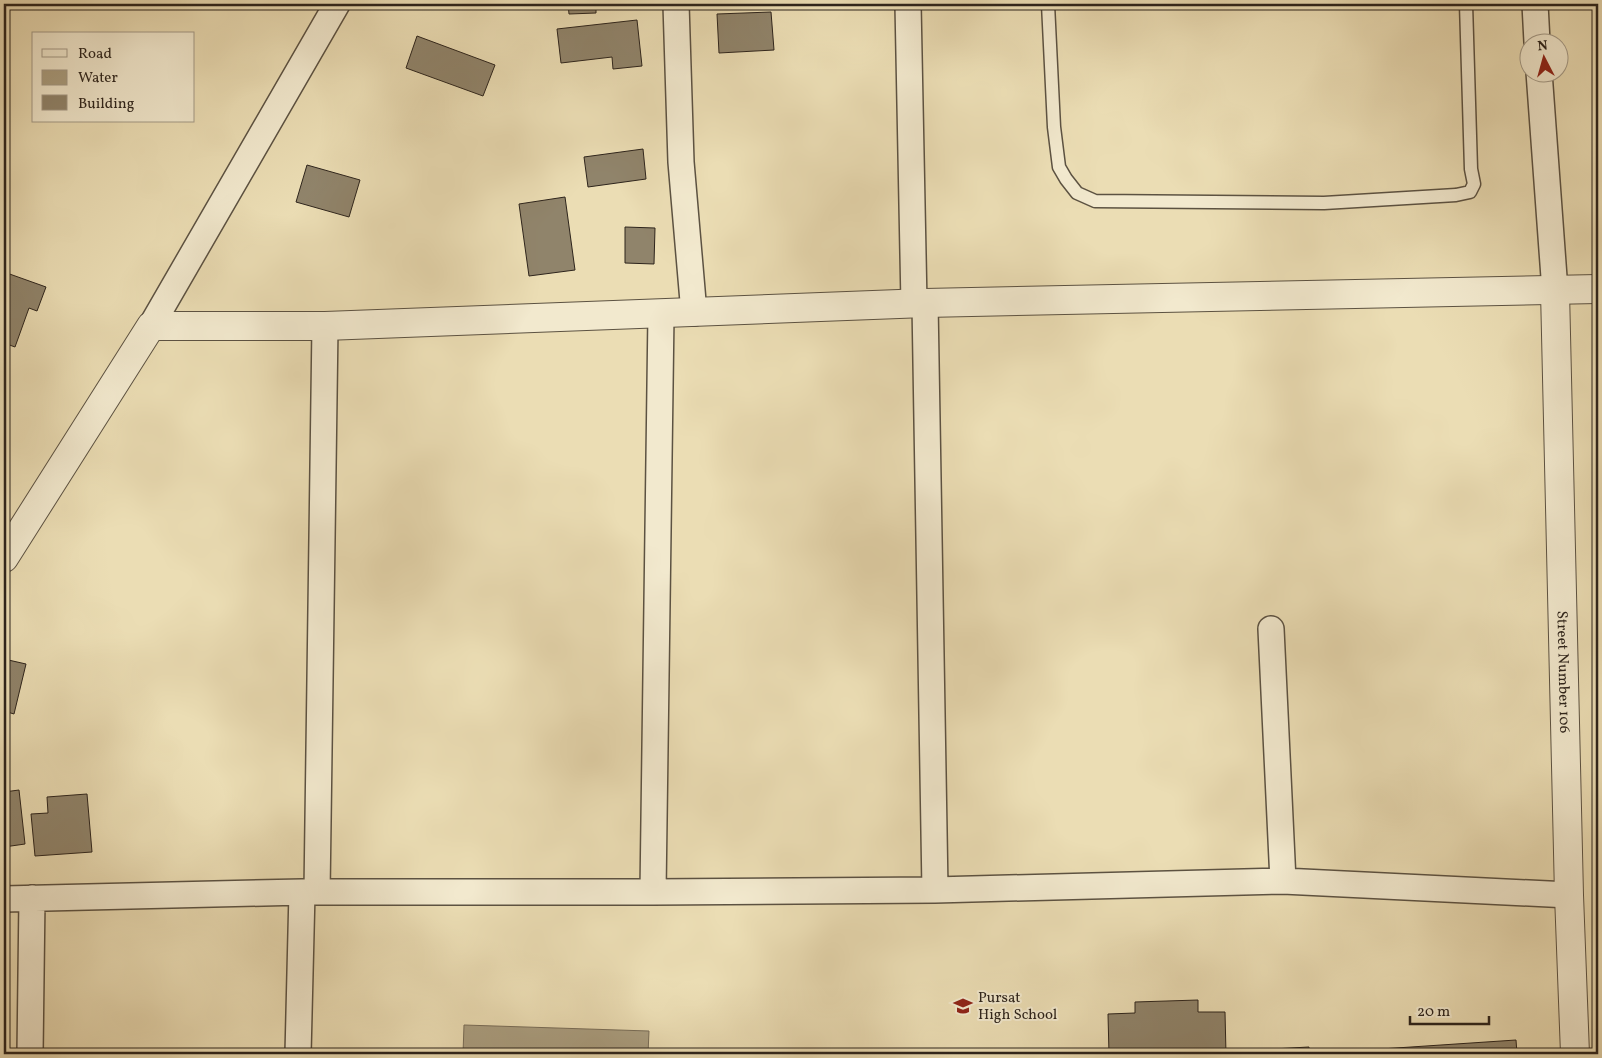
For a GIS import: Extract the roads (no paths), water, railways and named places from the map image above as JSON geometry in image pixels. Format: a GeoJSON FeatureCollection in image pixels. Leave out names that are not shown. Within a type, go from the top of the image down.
{"type":"FeatureCollection","features":[{"type":"Feature","properties":{"kind":"street"},"geometry":{"type":"LineString","coordinates":[[315,4],[315,40]]}},
{"type":"Feature","properties":{"kind":"street"},"geometry":{"type":"LineString","coordinates":[[4,558],[151,326],[337,4]]}},
{"type":"Feature","properties":{"kind":"street"},"geometry":{"type":"LineString","coordinates":[[676,4],[681,162],[694,313]]}},
{"type":"Feature","properties":{"kind":"street"},"geometry":{"type":"LineString","coordinates":[[908,4],[919,304],[935,890]]}},
{"type":"Feature","properties":{"kind":"street"},"geometry":{"type":"LineString","coordinates":[[1535,4],[1536,32]]}},
{"type":"Feature","properties":{"kind":"street"},"geometry":{"type":"LineString","coordinates":[[1540,82],[1555,291]]}},
{"type":"Feature","properties":{"kind":"street"},"geometry":{"type":"LineString","coordinates":[[151,326],[325,326],[919,304],[1598,289]]}},
{"type":"Feature","properties":{"kind":"street","name":"Street Number 106"},"geometry":{"type":"LineString","coordinates":[[1555,291],[1570,895],[1576,1054]]}},
{"type":"Feature","properties":{"kind":"street"},"geometry":{"type":"LineString","coordinates":[[652,892],[661,314]]}},
{"type":"Feature","properties":{"kind":"street"},"geometry":{"type":"LineString","coordinates":[[298,1054],[310,892],[325,326]]}},
{"type":"Feature","properties":{"kind":"street"},"geometry":{"type":"LineString","coordinates":[[1271,630],[1283,881]]}},
{"type":"Feature","properties":{"kind":"street"},"geometry":{"type":"LineString","coordinates":[[4,899],[310,892],[935,890],[1283,881],[1570,895]]}},
{"type":"Feature","properties":{"kind":"street"},"geometry":{"type":"LineString","coordinates":[[30,1054],[32,898]]}},
{"type":"Feature","properties":{"kind":"lane"},"geometry":{"type":"LineString","coordinates":[[1048,4],[1054,127],[1059,167],[1066,180],[1077,193],[1095,201],[1324,203],[1456,195],[1470,192],[1474,184],[1471,169],[1466,4]]}},
{"type":"Feature","properties":{"kind":"water"},"geometry":{"type":"Polygon","coordinates":[[[464,1025],[649,1031],[648,1054],[463,1054],[464,1025]]]}},
{"type":"Feature","properties":{"kind":"place","name":"Pursat High School"},"geometry":{"type":"Point","coordinates":[963,1006]}}]}
